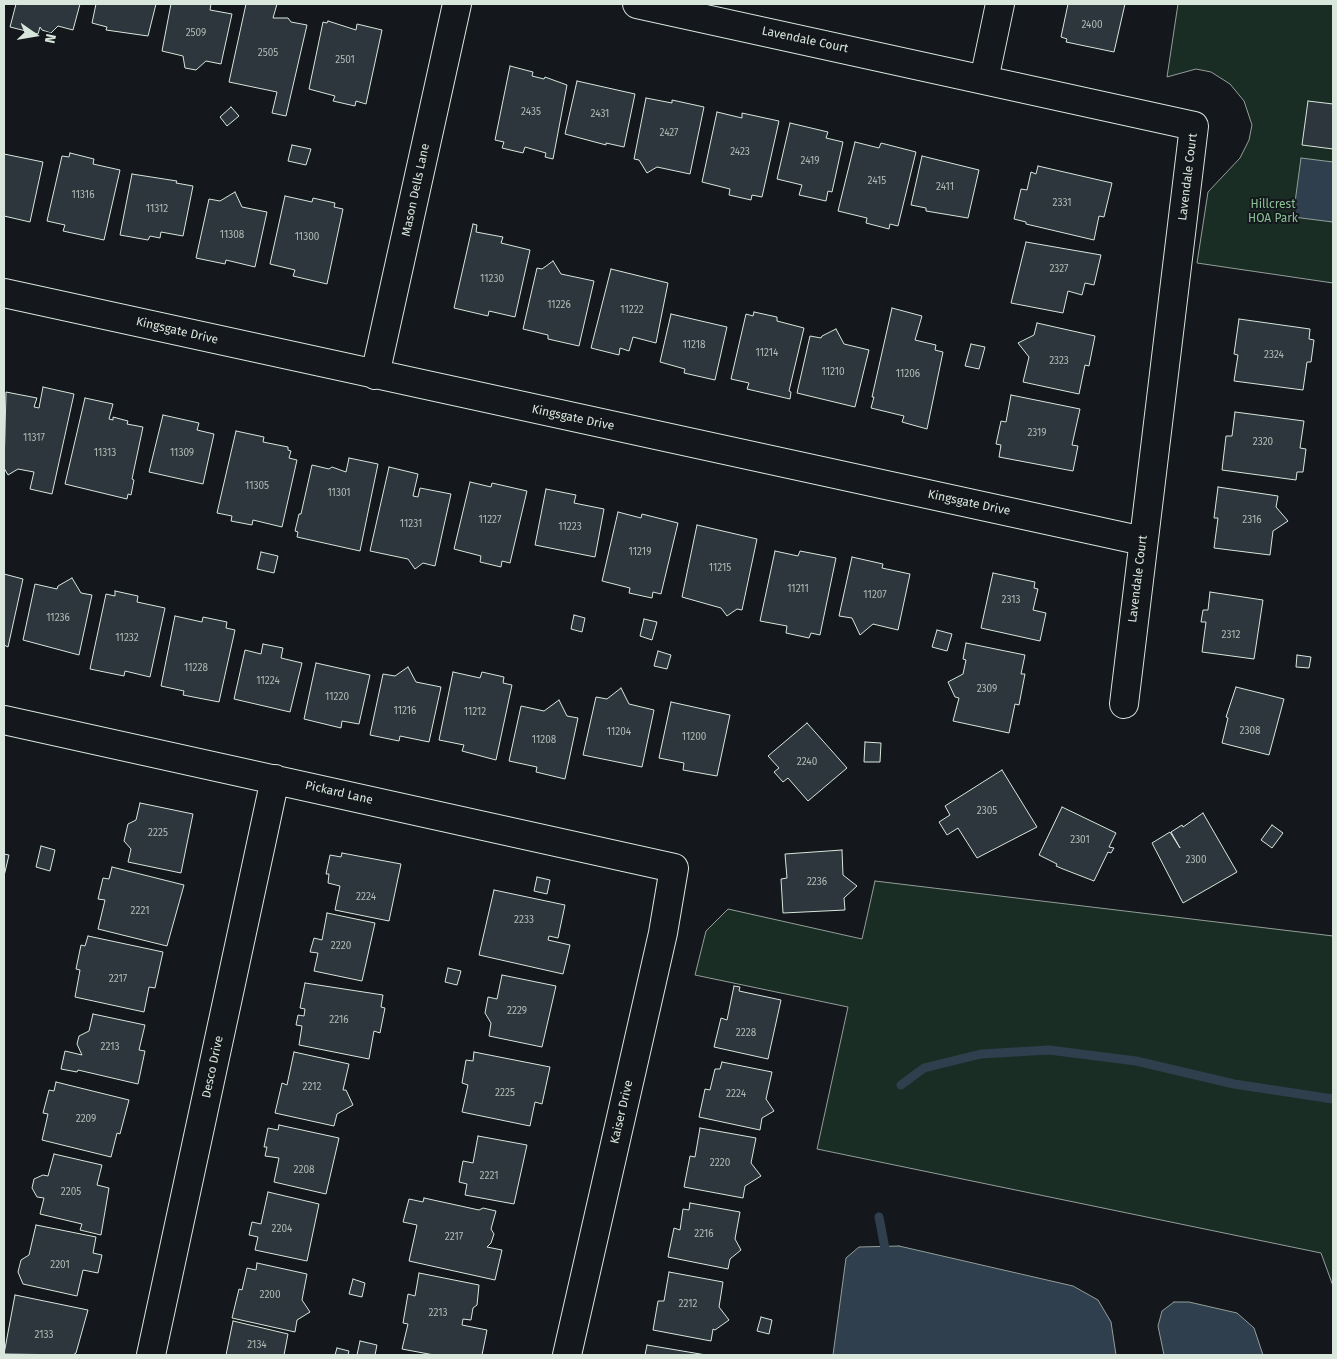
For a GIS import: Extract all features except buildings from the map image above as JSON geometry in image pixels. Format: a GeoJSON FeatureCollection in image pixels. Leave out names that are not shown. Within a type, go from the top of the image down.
{"type":"FeatureCollection","features":[{"type":"Feature","properties":{"kind":"street","name":"Mason Dells Lane"},"geometry":{"type":"LineString","coordinates":[[375,375],[457,4]]}},
{"type":"Feature","properties":{"kind":"street","name":"Lavendale Court"},"geometry":{"type":"LineString","coordinates":[[638,4],[1194,126],[1124,704]]}},
{"type":"Feature","properties":{"kind":"street"},"geometry":{"type":"LineString","coordinates":[[984,80],[1000,4]]}},
{"type":"Feature","properties":{"kind":"street","name":"Kingsgate Drive"},"geometry":{"type":"LineString","coordinates":[[4,293],[1143,541]]}},
{"type":"Feature","properties":{"kind":"street","name":"Pickard Lane"},"geometry":{"type":"LineString","coordinates":[[4,720],[674,868]]}},
{"type":"Feature","properties":{"kind":"street","name":"Desco Drive"},"geometry":{"type":"LineString","coordinates":[[151,1355],[275,779]]}},
{"type":"Feature","properties":{"kind":"street","name":"Kaiser Drive"},"geometry":{"type":"LineString","coordinates":[[567,1355],[663,933],[674,868]]}},
{"type":"Feature","properties":{"kind":"green space","name":"Hillcrest HOA Park"},"geometry":{"type":"Polygon","coordinates":[[[1178,4],[1333,4],[1333,283],[1197,263],[1208,192],[1240,158],[1249,140],[1252,125],[1244,101],[1230,84],[1211,72],[1196,69],[1167,77],[1178,4]]]}},
{"type":"Feature","properties":{"kind":"green space"},"geometry":{"type":"Polygon","coordinates":[[[875,881],[1333,936],[1333,1286],[1321,1253],[817,1149],[848,1007],[695,975],[706,931],[728,909],[862,939],[875,881]]]}},
{"type":"Feature","properties":{"kind":"water"},"geometry":{"type":"Polygon","coordinates":[[[1301,158],[1333,162],[1333,222],[1293,217],[1301,158]]]}},
{"type":"Feature","properties":{"kind":"water"},"geometry":{"type":"Polygon","coordinates":[[[899,1246],[1073,1286],[1098,1300],[1111,1322],[1116,1355],[833,1355],[846,1258],[859,1247],[899,1246]]]}},
{"type":"Feature","properties":{"kind":"water"},"geometry":{"type":"Polygon","coordinates":[[[1174,1302],[1189,1302],[1237,1313],[1254,1328],[1263,1355],[1164,1355],[1158,1326],[1162,1311],[1174,1302]]]}},
{"type":"Feature","properties":{"kind":"waterway"},"geometry":{"type":"LineString","coordinates":[[901,1085],[924,1068],[981,1054],[1049,1050],[1136,1061],[1234,1084],[1333,1099]]}},
{"type":"Feature","properties":{"kind":"waterway"},"geometry":{"type":"LineString","coordinates":[[879,1217],[887,1259]]}}]}
